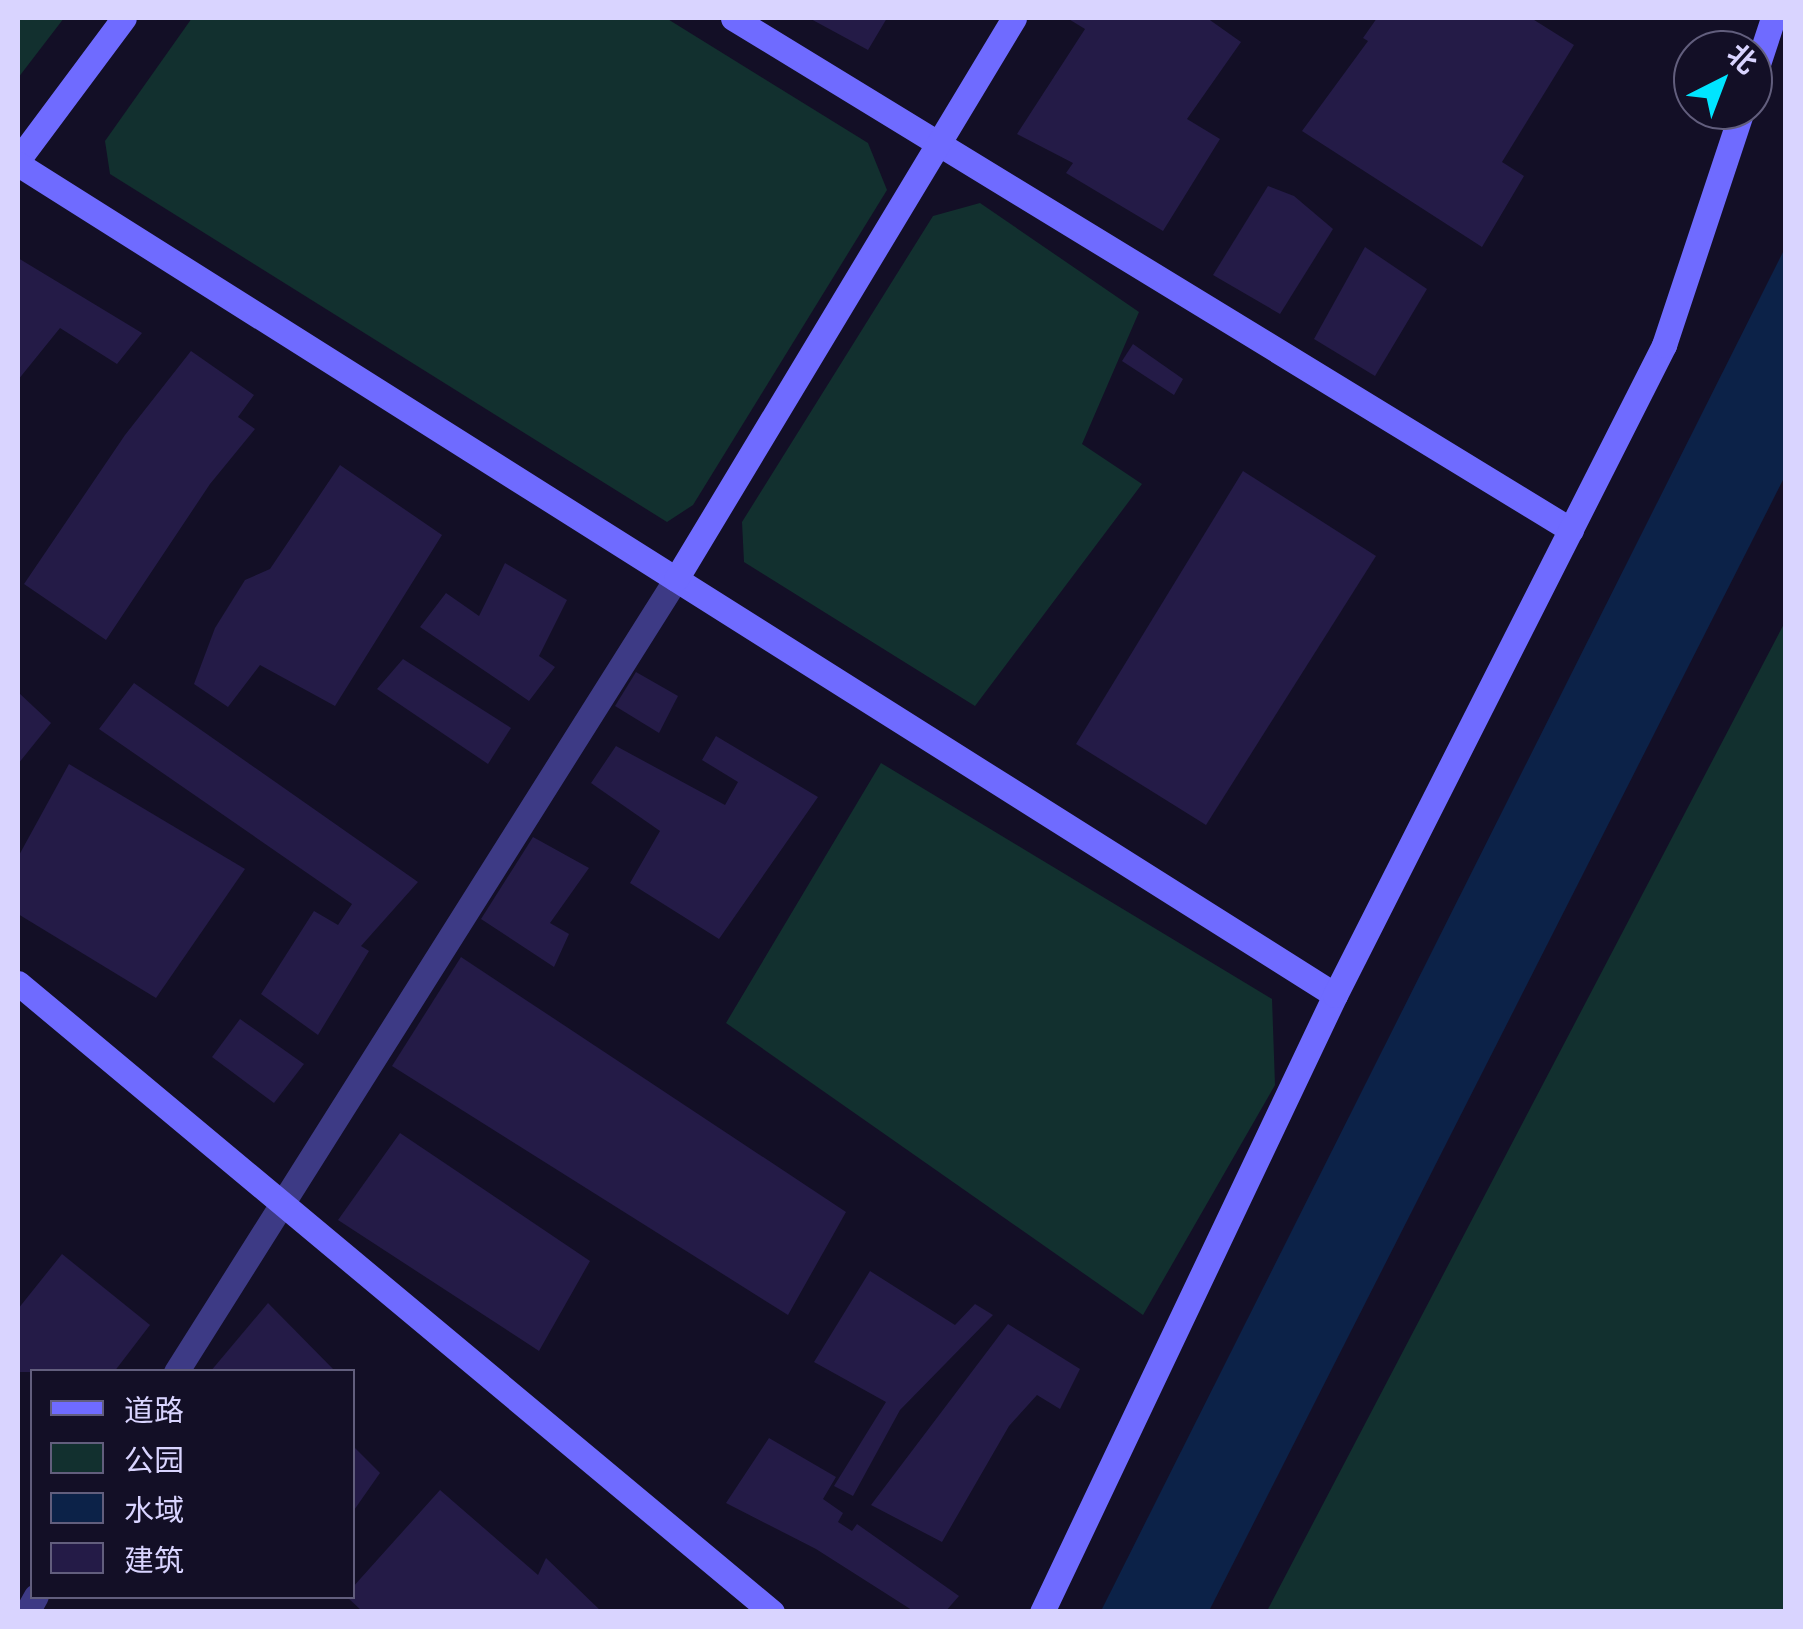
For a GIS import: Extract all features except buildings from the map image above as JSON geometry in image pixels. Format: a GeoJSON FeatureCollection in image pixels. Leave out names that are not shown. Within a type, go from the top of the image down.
{"type":"FeatureCollection","features":[{"type":"Feature","properties":{"kind":"street"},"geometry":{"type":"LineString","coordinates":[[124,18],[18,162],[1335,995]]}},
{"type":"Feature","properties":{"kind":"street"},"geometry":{"type":"LineString","coordinates":[[733,18],[1571,530]]}},
{"type":"Feature","properties":{"kind":"street"},"geometry":{"type":"LineString","coordinates":[[178,1369],[676,579],[1014,18]]}},
{"type":"Feature","properties":{"kind":"street"},"geometry":{"type":"LineString","coordinates":[[1042,1612],[1335,995],[1664,344],[1735,130]]}},
{"type":"Feature","properties":{"kind":"street"},"geometry":{"type":"LineString","coordinates":[[18,983],[772,1612]]}},
{"type":"Feature","properties":{"kind":"green space"},"geometry":{"type":"Polygon","coordinates":[[[18,18],[64,18],[18,78],[18,18]]]}},
{"type":"Feature","properties":{"kind":"green space"},"geometry":{"type":"Polygon","coordinates":[[[192,18],[666,18],[868,143],[887,190],[693,505],[667,522],[110,174],[105,141],[192,18]]]}},
{"type":"Feature","properties":{"kind":"green space"},"geometry":{"type":"Polygon","coordinates":[[[980,203],[1139,312],[1082,444],[1142,484],[975,706],[744,562],[742,522],[933,216],[980,203]]]}},
{"type":"Feature","properties":{"kind":"green space"},"geometry":{"type":"Polygon","coordinates":[[[1785,622],[1785,1611],[1267,1611],[1785,622]]]}},
{"type":"Feature","properties":{"kind":"green space"},"geometry":{"type":"Polygon","coordinates":[[[881,763],[1272,999],[1275,1085],[1143,1315],[726,1023],[881,763]]]}},
{"type":"Feature","properties":{"kind":"water"},"geometry":{"type":"Polygon","coordinates":[[[1785,248],[1785,476],[1209,1611],[1101,1611],[1785,248]]]}}]}
